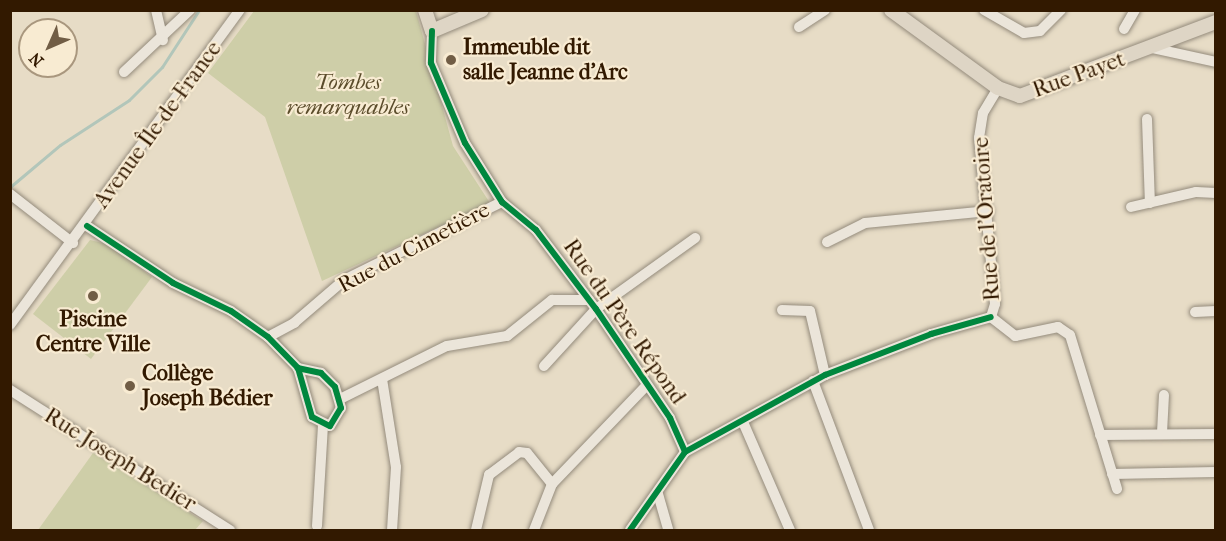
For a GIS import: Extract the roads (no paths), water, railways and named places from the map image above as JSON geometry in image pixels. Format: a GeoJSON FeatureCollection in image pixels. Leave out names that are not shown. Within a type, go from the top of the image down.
{"type":"FeatureCollection","features":[{"type":"Feature","properties":{"kind":"main road","name":"Rue du Père Répond"},"geometry":{"type":"LineString","coordinates":[[425,10],[432,31]]}},
{"type":"Feature","properties":{"kind":"main road"},"geometry":{"type":"LineString","coordinates":[[432,31],[482,10]]}},
{"type":"Feature","properties":{"kind":"main road","name":"Rue Payet"},"geometry":{"type":"LineString","coordinates":[[891,10],[998,88],[1020,96],[1042,91],[1215,22]]}},
{"type":"Feature","properties":{"kind":"street"},"geometry":{"type":"LineString","coordinates":[[156,10],[163,40]]}},
{"type":"Feature","properties":{"kind":"street"},"geometry":{"type":"LineString","coordinates":[[124,72],[163,40],[190,10]]}},
{"type":"Feature","properties":{"kind":"street","name":"Avenue Île-de-France"},"geometry":{"type":"LineString","coordinates":[[10,325],[87,226],[240,10]]}},
{"type":"Feature","properties":{"kind":"street"},"geometry":{"type":"LineString","coordinates":[[799,27],[825,10]]}},
{"type":"Feature","properties":{"kind":"street"},"geometry":{"type":"LineString","coordinates":[[984,10],[1024,33],[1040,31],[1061,10]]}},
{"type":"Feature","properties":{"kind":"street"},"geometry":{"type":"LineString","coordinates":[[1124,29],[1135,10]]}},
{"type":"Feature","properties":{"kind":"street","name":"Rue du Père Répond"},"geometry":{"type":"LineString","coordinates":[[432,31],[431,63],[442,94],[502,202],[536,230],[592,304],[645,387],[670,418],[686,452]]}},
{"type":"Feature","properties":{"kind":"street"},"geometry":{"type":"LineString","coordinates":[[1152,48],[1215,62]]}},
{"type":"Feature","properties":{"kind":"street","name":"Rue de l'Oratoire"},"geometry":{"type":"LineString","coordinates":[[998,88],[980,123],[995,304],[991,317],[1015,336],[1058,327],[1070,334],[1117,489]]}},
{"type":"Feature","properties":{"kind":"street"},"geometry":{"type":"LineString","coordinates":[[1147,119],[1150,203]]}},
{"type":"Feature","properties":{"kind":"street"},"geometry":{"type":"LineString","coordinates":[[1131,207],[1215,193]]}},
{"type":"Feature","properties":{"kind":"street"},"geometry":{"type":"LineString","coordinates":[[12,195],[72,243]]}},
{"type":"Feature","properties":{"kind":"street","name":"Rue du Cimetière"},"geometry":{"type":"LineString","coordinates":[[268,337],[294,323],[344,280],[502,202]]}},
{"type":"Feature","properties":{"kind":"street"},"geometry":{"type":"LineString","coordinates":[[827,242],[865,223],[988,211]]}},
{"type":"Feature","properties":{"kind":"street"},"geometry":{"type":"LineString","coordinates":[[87,226],[173,284],[231,311],[268,337],[298,368],[312,417],[323,426]]}},
{"type":"Feature","properties":{"kind":"street"},"geometry":{"type":"LineString","coordinates":[[544,366],[592,304],[695,238]]}},
{"type":"Feature","properties":{"kind":"street"},"geometry":{"type":"LineString","coordinates":[[340,399],[447,346],[507,336],[552,300],[592,304]]}},
{"type":"Feature","properties":{"kind":"street"},"geometry":{"type":"LineString","coordinates":[[782,310],[810,311],[825,375]]}},
{"type":"Feature","properties":{"kind":"street"},"geometry":{"type":"LineString","coordinates":[[1195,312],[1215,311]]}},
{"type":"Feature","properties":{"kind":"street"},"geometry":{"type":"LineString","coordinates":[[630,531],[686,452],[825,375],[931,333],[991,317]]}},
{"type":"Feature","properties":{"kind":"street"},"geometry":{"type":"LineString","coordinates":[[298,368],[321,373],[340,399],[336,420],[323,426]]}},
{"type":"Feature","properties":{"kind":"street"},"geometry":{"type":"LineString","coordinates":[[382,379],[396,468],[392,531]]}},
{"type":"Feature","properties":{"kind":"street"},"geometry":{"type":"LineString","coordinates":[[813,381],[869,531]]}},
{"type":"Feature","properties":{"kind":"street"},"geometry":{"type":"LineString","coordinates":[[534,531],[552,484],[645,387]]}},
{"type":"Feature","properties":{"kind":"street","name":"Rue Joseph Bedier"},"geometry":{"type":"LineString","coordinates":[[10,390],[230,531]]}},
{"type":"Feature","properties":{"kind":"street"},"geometry":{"type":"LineString","coordinates":[[1162,433],[1164,394]]}},
{"type":"Feature","properties":{"kind":"street"},"geometry":{"type":"LineString","coordinates":[[743,422],[790,531]]}},
{"type":"Feature","properties":{"kind":"street"},"geometry":{"type":"LineString","coordinates":[[317,526],[323,426]]}},
{"type":"Feature","properties":{"kind":"street"},"geometry":{"type":"LineString","coordinates":[[1100,435],[1215,434]]}},
{"type":"Feature","properties":{"kind":"street"},"geometry":{"type":"LineString","coordinates":[[476,531],[486,480],[519,452],[527,453],[552,484]]}},
{"type":"Feature","properties":{"kind":"street"},"geometry":{"type":"LineString","coordinates":[[1112,474],[1215,472]]}},
{"type":"Feature","properties":{"kind":"street"},"geometry":{"type":"LineString","coordinates":[[658,494],[668,531]]}},
{"type":"Feature","properties":{"kind":"waterway"},"geometry":{"type":"LineString","coordinates":[[10,187],[60,145],[129,100],[162,67],[199,10]]}},
{"type":"Feature","properties":{"kind":"place","name":"Immeuble dit salle Jeanne d'Arc"},"geometry":{"type":"Point","coordinates":[451,60]}},
{"type":"Feature","properties":{"kind":"place","name":"Piscine Centre Ville"},"geometry":{"type":"Point","coordinates":[93,296]}},
{"type":"Feature","properties":{"kind":"place","name":"Collège Joseph Bédier"},"geometry":{"type":"Point","coordinates":[130,386]}},
{"type":"Feature","properties":{"kind":"park label","name":"Tombes remarquables"},"geometry":{"type":"Point","coordinates":[348,94]}}]}
